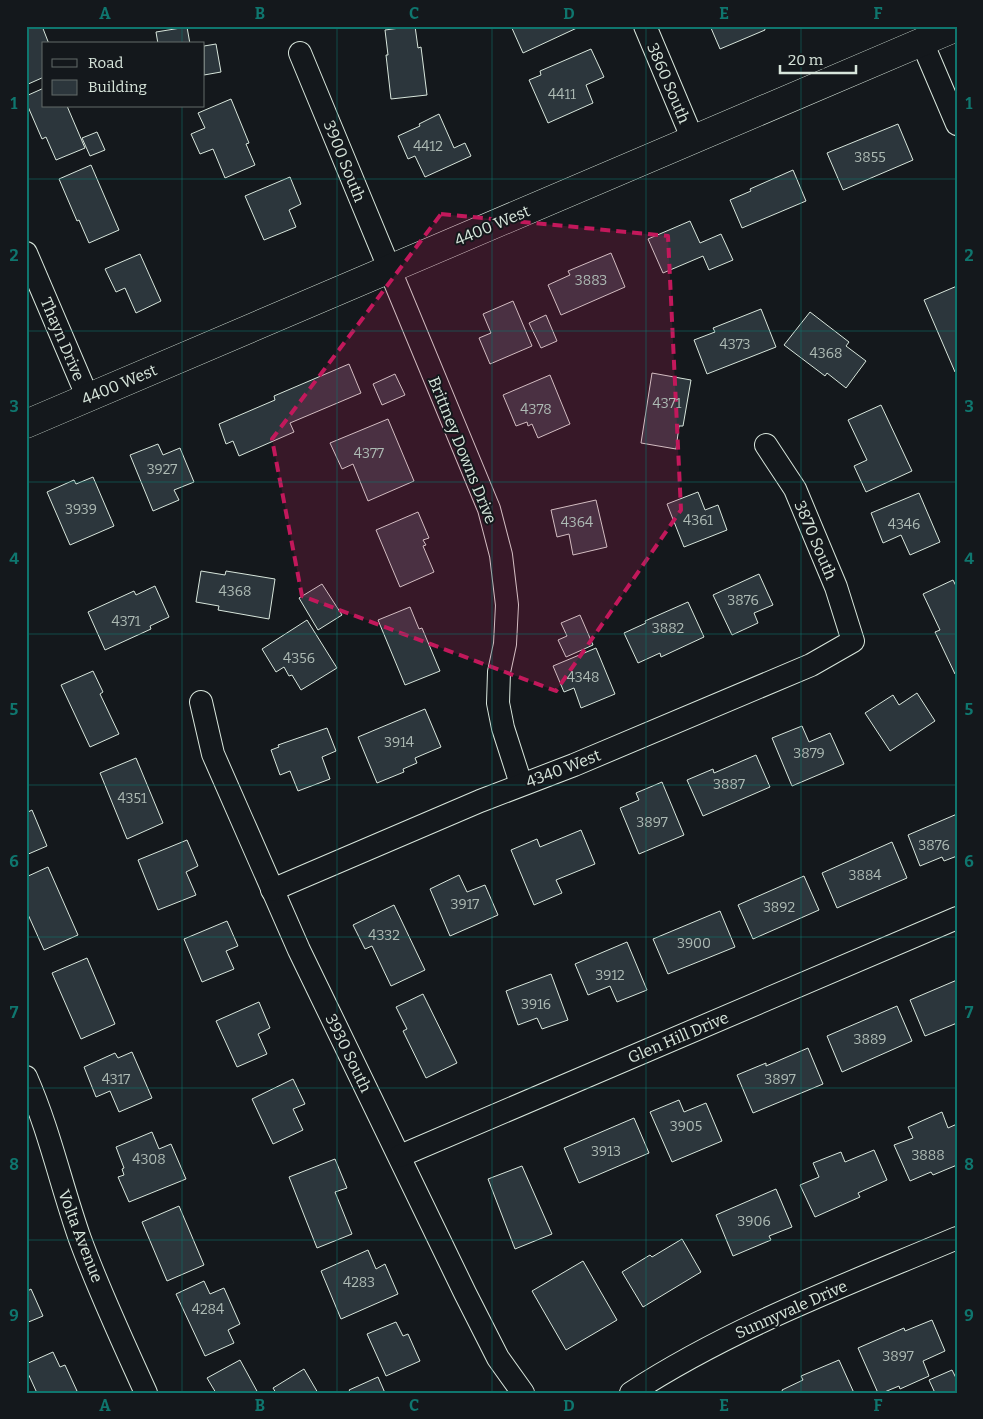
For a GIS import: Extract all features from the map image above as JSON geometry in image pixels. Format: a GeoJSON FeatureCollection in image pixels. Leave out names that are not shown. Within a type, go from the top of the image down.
{"type":"FeatureCollection","features":[{"type":"Feature","properties":{"kind":"street","name":"3860 South"},"geometry":{"type":"LineString","coordinates":[[645,26],[693,140]]}},
{"type":"Feature","properties":{"kind":"street","name":"4400 West"},"geometry":{"type":"LineString","coordinates":[[26,424],[957,27]]}},
{"type":"Feature","properties":{"kind":"street"},"geometry":{"type":"LineString","coordinates":[[922,42],[957,124]]}},
{"type":"Feature","properties":{"kind":"street","name":"3900 South"},"geometry":{"type":"LineString","coordinates":[[300,53],[389,269]]}},
{"type":"Feature","properties":{"kind":"street","name":"Thayn Drive"},"geometry":{"type":"LineString","coordinates":[[26,253],[88,398]]}},
{"type":"Feature","properties":{"kind":"street","name":"Brittney Downs Drive"},"geometry":{"type":"LineString","coordinates":[[389,269],[489,509],[501,555],[507,605],[505,644],[499,672],[498,704],[503,728],[521,784]]}},
{"type":"Feature","properties":{"kind":"street","name":"3870 South"},"geometry":{"type":"LineString","coordinates":[[766,445],[795,489],[836,586],[853,641]]}},
{"type":"Feature","properties":{"kind":"street","name":"4340 West"},"geometry":{"type":"LineString","coordinates":[[272,890],[521,784],[584,761],[811,665],[853,641]]}},
{"type":"Feature","properties":{"kind":"street","name":"3930 South"},"geometry":{"type":"LineString","coordinates":[[201,702],[213,754],[298,950],[400,1156],[465,1293],[498,1358],[522,1393]]}},
{"type":"Feature","properties":{"kind":"street","name":"Glen Hill Drive"},"geometry":{"type":"LineString","coordinates":[[400,1156],[957,918]]}},
{"type":"Feature","properties":{"kind":"street","name":"Volta Avenue"},"geometry":{"type":"LineString","coordinates":[[28,1085],[48,1134],[64,1193],[81,1241],[146,1393]]}},
{"type":"Feature","properties":{"kind":"street","name":"Sunnyvale Drive"},"geometry":{"type":"LineString","coordinates":[[631,1393],[690,1357],[780,1313],[957,1238]]}},
{"type":"Feature","properties":{"kind":"highlighted area"},"geometry":{"type":"Polygon","coordinates":[[[441,214],[668,236],[681,510],[556,691],[302,596],[272,439],[441,214]]]}},
{"type":"Feature","properties":{"kind":"building"},"geometry":{"type":"Polygon","coordinates":[[[26,26],[42,26],[48,42],[42,42],[42,78],[26,85],[26,26]]]}},
{"type":"Feature","properties":{"kind":"building"},"geometry":{"type":"Polygon","coordinates":[[[415,26],[418,48],[421,47],[427,95],[391,99],[385,30],[415,26]]]}},
{"type":"Feature","properties":{"kind":"building"},"geometry":{"type":"Polygon","coordinates":[[[511,26],[578,26],[579,27],[523,53],[511,26]]]}},
{"type":"Feature","properties":{"kind":"building"},"geometry":{"type":"Polygon","coordinates":[[[714,26],[764,26],[765,30],[720,49],[711,28],[714,26]]]}},
{"type":"Feature","properties":{"kind":"building"},"geometry":{"type":"Polygon","coordinates":[[[187,27],[190,42],[158,42],[156,32],[187,27]]]}},
{"type":"Feature","properties":{"kind":"building"},"geometry":{"type":"Polygon","coordinates":[[[216,44],[221,72],[205,75],[205,46],[216,44]]]}},
{"type":"Feature","properties":{"kind":"building"},"geometry":{"type":"Polygon","coordinates":[[[591,49],[604,77],[586,85],[593,103],[548,123],[529,80],[541,75],[540,71],[591,49]]]}},
{"type":"Feature","properties":{"kind":"building"},"geometry":{"type":"Polygon","coordinates":[[[42,89],[42,108],[68,108],[85,148],[56,160],[46,137],[42,139],[26,102],[26,96],[42,89]]]}},
{"type":"Feature","properties":{"kind":"building"},"geometry":{"type":"Polygon","coordinates":[[[231,99],[249,143],[246,144],[255,165],[225,178],[213,149],[200,154],[191,134],[205,128],[198,113],[231,99]]]}},
{"type":"Feature","properties":{"kind":"building"},"geometry":{"type":"Polygon","coordinates":[[[439,114],[454,148],[465,143],[471,156],[425,177],[415,156],[408,159],[398,136],[420,126],[419,124],[439,114]]]}},
{"type":"Feature","properties":{"kind":"building"},"geometry":{"type":"Polygon","coordinates":[[[898,124],[913,160],[843,190],[827,153],[898,124]]]}},
{"type":"Feature","properties":{"kind":"building"},"geometry":{"type":"Polygon","coordinates":[[[97,132],[105,150],[90,156],[82,138],[97,132]]]}},
{"type":"Feature","properties":{"kind":"building"},"geometry":{"type":"Polygon","coordinates":[[[91,165],[119,230],[89,243],[79,220],[77,221],[59,179],[91,165]]]}},
{"type":"Feature","properties":{"kind":"building"},"geometry":{"type":"Polygon","coordinates":[[[793,170],[806,201],[742,228],[730,200],[793,170]]]}},
{"type":"Feature","properties":{"kind":"building"},"geometry":{"type":"Polygon","coordinates":[[[290,177],[301,204],[289,210],[296,227],[264,240],[245,196],[290,177]]]}},
{"type":"Feature","properties":{"kind":"building"},"geometry":{"type":"Polygon","coordinates":[[[690,221],[700,243],[721,234],[733,260],[709,270],[703,256],[663,273],[648,239],[690,221]]]}},
{"type":"Feature","properties":{"kind":"building"},"geometry":{"type":"Polygon","coordinates":[[[611,253],[625,287],[561,315],[548,285],[570,275],[568,271],[611,253]]]}},
{"type":"Feature","properties":{"kind":"building"},"geometry":{"type":"Polygon","coordinates":[[[140,254],[161,301],[136,313],[125,288],[116,292],[105,269],[140,254]]]}},
{"type":"Feature","properties":{"kind":"building"},"geometry":{"type":"Polygon","coordinates":[[[957,286],[957,371],[955,372],[924,300],[957,286]]]}},
{"type":"Feature","properties":{"kind":"building"},"geometry":{"type":"Polygon","coordinates":[[[513,301],[532,346],[490,364],[479,338],[491,333],[483,314],[513,301]]]}},
{"type":"Feature","properties":{"kind":"building"},"geometry":{"type":"Polygon","coordinates":[[[761,309],[776,347],[707,374],[694,340],[715,332],[713,328],[761,309]]]}},
{"type":"Feature","properties":{"kind":"building"},"geometry":{"type":"Polygon","coordinates":[[[810,312],[849,342],[846,346],[866,361],[846,388],[827,373],[825,376],[784,345],[810,312]]]}},
{"type":"Feature","properties":{"kind":"building"},"geometry":{"type":"Polygon","coordinates":[[[546,315],[557,341],[541,348],[529,323],[546,315]]]}},
{"type":"Feature","properties":{"kind":"building"},"geometry":{"type":"Polygon","coordinates":[[[349,364],[361,393],[290,423],[294,432],[239,456],[233,441],[226,444],[219,424],[275,400],[274,396],[349,364]]]}},
{"type":"Feature","properties":{"kind":"building"},"geometry":{"type":"Polygon","coordinates":[[[652,373],[691,380],[683,426],[679,426],[676,449],[641,443],[652,373]]]}},
{"type":"Feature","properties":{"kind":"building"},"geometry":{"type":"Polygon","coordinates":[[[395,374],[405,395],[382,405],[373,384],[395,374]]]}},
{"type":"Feature","properties":{"kind":"building"},"geometry":{"type":"Polygon","coordinates":[[[550,375],[570,424],[538,438],[532,424],[528,426],[527,422],[516,426],[503,395],[550,375]]]}},
{"type":"Feature","properties":{"kind":"building"},"geometry":{"type":"Polygon","coordinates":[[[881,405],[912,471],[866,492],[854,466],[867,460],[848,420],[881,405]]]}},
{"type":"Feature","properties":{"kind":"building"},"geometry":{"type":"Polygon","coordinates":[[[388,419],[414,481],[368,501],[353,464],[342,469],[330,443],[388,419]]]}},
{"type":"Feature","properties":{"kind":"building"},"geometry":{"type":"Polygon","coordinates":[[[158,444],[163,455],[180,448],[194,482],[174,490],[179,500],[153,511],[130,455],[158,444]]]}},
{"type":"Feature","properties":{"kind":"building"},"geometry":{"type":"Polygon","coordinates":[[[93,477],[114,526],[70,545],[47,492],[74,480],[76,484],[93,477]]]}},
{"type":"Feature","properties":{"kind":"building"},"geometry":{"type":"Polygon","coordinates":[[[698,492],[705,510],[718,505],[727,530],[684,547],[667,504],[698,492]]]}},
{"type":"Feature","properties":{"kind":"building"},"geometry":{"type":"Polygon","coordinates":[[[919,493],[940,542],[910,555],[901,535],[883,543],[871,513],[919,493]]]}},
{"type":"Feature","properties":{"kind":"building"},"geometry":{"type":"Polygon","coordinates":[[[596,500],[607,547],[573,555],[569,534],[557,537],[551,510],[596,500]]]}},
{"type":"Feature","properties":{"kind":"building"},"geometry":{"type":"Polygon","coordinates":[[[418,512],[429,538],[423,540],[426,545],[423,546],[434,572],[400,587],[376,530],[418,512]]]}},
{"type":"Feature","properties":{"kind":"building"},"geometry":{"type":"Polygon","coordinates":[[[201,571],[225,575],[226,571],[275,579],[269,619],[218,610],[219,606],[196,602],[201,571]]]}},
{"type":"Feature","properties":{"kind":"building"},"geometry":{"type":"Polygon","coordinates":[[[759,574],[773,605],[754,613],[758,623],[732,635],[713,595],[759,574]]]}},
{"type":"Feature","properties":{"kind":"building"},"geometry":{"type":"Polygon","coordinates":[[[953,580],[957,588],[957,673],[955,674],[935,632],[940,630],[923,594],[953,580]]]}},
{"type":"Feature","properties":{"kind":"building"},"geometry":{"type":"Polygon","coordinates":[[[322,584],[342,615],[318,630],[299,598],[322,584]]]}},
{"type":"Feature","properties":{"kind":"building"},"geometry":{"type":"Polygon","coordinates":[[[155,586],[169,617],[150,626],[151,629],[105,650],[88,612],[134,591],[136,595],[155,586]]]}},
{"type":"Feature","properties":{"kind":"building"},"geometry":{"type":"Polygon","coordinates":[[[688,602],[704,637],[661,657],[660,653],[638,663],[624,633],[646,623],[645,621],[688,602]]]}},
{"type":"Feature","properties":{"kind":"building"},"geometry":{"type":"Polygon","coordinates":[[[410,607],[419,629],[422,628],[440,671],[405,685],[378,620],[410,607]]]}},
{"type":"Feature","properties":{"kind":"building"},"geometry":{"type":"Polygon","coordinates":[[[580,615],[593,645],[566,657],[558,640],[567,636],[561,623],[580,615]]]}},
{"type":"Feature","properties":{"kind":"building"},"geometry":{"type":"Polygon","coordinates":[[[307,620],[337,668],[301,690],[292,675],[289,676],[284,667],[276,672],[262,649],[307,620]]]}},
{"type":"Feature","properties":{"kind":"building"},"geometry":{"type":"Polygon","coordinates":[[[596,648],[615,694],[581,708],[574,688],[564,692],[553,666],[596,648]]]}},
{"type":"Feature","properties":{"kind":"building"},"geometry":{"type":"Polygon","coordinates":[[[93,671],[103,692],[100,694],[119,734],[90,747],[61,685],[93,671]]]}},
{"type":"Feature","properties":{"kind":"building"},"geometry":{"type":"Polygon","coordinates":[[[917,693],[935,721],[890,751],[865,713],[893,695],[899,705],[917,693]]]}},
{"type":"Feature","properties":{"kind":"building"},"geometry":{"type":"Polygon","coordinates":[[[425,709],[441,747],[415,758],[417,763],[403,769],[404,772],[377,783],[358,737],[425,709]]]}},
{"type":"Feature","properties":{"kind":"building"},"geometry":{"type":"Polygon","coordinates":[[[802,726],[809,742],[830,733],[844,764],[792,786],[772,738],[802,726]]]}},
{"type":"Feature","properties":{"kind":"building"},"geometry":{"type":"Polygon","coordinates":[[[327,728],[336,751],[322,757],[330,779],[298,791],[290,771],[280,775],[271,750],[279,747],[278,745],[327,728]]]}},
{"type":"Feature","properties":{"kind":"building"},"geometry":{"type":"Polygon","coordinates":[[[756,755],[770,787],[703,816],[687,780],[713,769],[714,773],[756,755]]]}},
{"type":"Feature","properties":{"kind":"building"},"geometry":{"type":"Polygon","coordinates":[[[136,758],[163,823],[127,839],[100,773],[136,758]]]}},
{"type":"Feature","properties":{"kind":"building"},"geometry":{"type":"Polygon","coordinates":[[[662,782],[684,835],[639,854],[620,808],[639,800],[636,793],[662,782]]]}},
{"type":"Feature","properties":{"kind":"building"},"geometry":{"type":"Polygon","coordinates":[[[32,810],[47,846],[26,855],[26,813],[32,810]]]}},
{"type":"Feature","properties":{"kind":"building"},"geometry":{"type":"Polygon","coordinates":[[[957,814],[957,856],[944,861],[942,857],[920,866],[908,835],[957,814]]]}},
{"type":"Feature","properties":{"kind":"building"},"geometry":{"type":"Polygon","coordinates":[[[581,830],[595,864],[556,880],[562,893],[534,905],[511,850],[537,839],[540,847],[581,830]]]}},
{"type":"Feature","properties":{"kind":"building"},"geometry":{"type":"Polygon","coordinates":[[[187,840],[198,866],[186,872],[196,895],[158,910],[138,860],[187,840]]]}},
{"type":"Feature","properties":{"kind":"building"},"geometry":{"type":"Polygon","coordinates":[[[892,842],[907,878],[837,908],[822,873],[892,842]]]}},
{"type":"Feature","properties":{"kind":"building"},"geometry":{"type":"Polygon","coordinates":[[[48,867],[78,935],[44,950],[26,910],[26,877],[48,867]]]}},
{"type":"Feature","properties":{"kind":"building"},"geometry":{"type":"Polygon","coordinates":[[[459,875],[467,892],[485,885],[498,915],[450,936],[430,889],[459,875]]]}},
{"type":"Feature","properties":{"kind":"building"},"geometry":{"type":"Polygon","coordinates":[[[804,876],[819,910],[753,939],[738,905],[804,876]]]}},
{"type":"Feature","properties":{"kind":"building"},"geometry":{"type":"Polygon","coordinates":[[[394,905],[425,970],[391,986],[372,946],[365,949],[353,925],[394,905]]]}},
{"type":"Feature","properties":{"kind":"building"},"geometry":{"type":"Polygon","coordinates":[[[720,911],[735,947],[668,974],[653,939],[720,911]]]}},
{"type":"Feature","properties":{"kind":"building"},"geometry":{"type":"Polygon","coordinates":[[[227,921],[238,946],[226,951],[234,969],[202,982],[184,939],[227,921]]]}},
{"type":"Feature","properties":{"kind":"building"},"geometry":{"type":"Polygon","coordinates":[[[627,942],[647,990],[617,1002],[610,986],[588,995],[575,964],[627,942]]]}},
{"type":"Feature","properties":{"kind":"building"},"geometry":{"type":"Polygon","coordinates":[[[87,958],[115,1024],[81,1039],[52,973],[87,958]]]}},
{"type":"Feature","properties":{"kind":"building"},"geometry":{"type":"Polygon","coordinates":[[[551,974],[568,1020],[542,1029],[537,1018],[518,1025],[506,991],[551,974]]]}},
{"type":"Feature","properties":{"kind":"building"},"geometry":{"type":"Polygon","coordinates":[[[957,980],[957,1023],[925,1036],[910,1000],[957,980]]]}},
{"type":"Feature","properties":{"kind":"building"},"geometry":{"type":"Polygon","coordinates":[[[423,994],[457,1063],[426,1078],[403,1031],[407,1029],[396,1007],[423,994]]]}},
{"type":"Feature","properties":{"kind":"building"},"geometry":{"type":"Polygon","coordinates":[[[259,1002],[270,1028],[258,1034],[267,1054],[237,1067],[216,1021],[259,1002]]]}},
{"type":"Feature","properties":{"kind":"building"},"geometry":{"type":"Polygon","coordinates":[[[897,1006],[912,1041],[842,1072],[827,1036],[897,1006]]]}},
{"type":"Feature","properties":{"kind":"building"},"geometry":{"type":"Polygon","coordinates":[[[808,1048],[823,1084],[753,1113],[737,1075],[766,1063],[766,1066],[808,1048]]]}},
{"type":"Feature","properties":{"kind":"building"},"geometry":{"type":"Polygon","coordinates":[[[132,1052],[152,1098],[119,1112],[110,1091],[96,1097],[84,1067],[115,1053],[118,1058],[132,1052]]]}},
{"type":"Feature","properties":{"kind":"building"},"geometry":{"type":"Polygon","coordinates":[[[293,1079],[305,1104],[293,1109],[303,1130],[273,1144],[252,1099],[293,1079]]]}},
{"type":"Feature","properties":{"kind":"building"},"geometry":{"type":"Polygon","coordinates":[[[679,1100],[684,1112],[706,1103],[722,1141],[672,1162],[650,1112],[679,1100]]]}},
{"type":"Feature","properties":{"kind":"building"},"geometry":{"type":"Polygon","coordinates":[[[942,1112],[948,1128],[957,1124],[957,1165],[933,1175],[931,1172],[910,1181],[894,1145],[913,1138],[908,1127],[942,1112]]]}},
{"type":"Feature","properties":{"kind":"building"},"geometry":{"type":"Polygon","coordinates":[[[634,1118],[649,1153],[579,1183],[564,1148],[634,1118]]]}},
{"type":"Feature","properties":{"kind":"building"},"geometry":{"type":"Polygon","coordinates":[[[152,1132],[159,1149],[171,1144],[186,1179],[129,1202],[118,1177],[124,1175],[122,1169],[124,1168],[116,1147],[152,1132]]]}},
{"type":"Feature","properties":{"kind":"building"},"geometry":{"type":"Polygon","coordinates":[[[874,1150],[887,1180],[858,1193],[860,1197],[815,1217],[800,1185],[819,1177],[813,1163],[841,1152],[845,1162],[874,1150]]]}},
{"type":"Feature","properties":{"kind":"building"},"geometry":{"type":"Polygon","coordinates":[[[335,1159],[347,1188],[335,1192],[352,1234],[317,1248],[289,1177],[335,1159]]]}},
{"type":"Feature","properties":{"kind":"building"},"geometry":{"type":"Polygon","coordinates":[[[522,1166],[552,1234],[515,1249],[488,1179],[522,1166]]]}},
{"type":"Feature","properties":{"kind":"building"},"geometry":{"type":"Polygon","coordinates":[[[776,1189],[792,1227],[769,1236],[771,1240],[733,1256],[716,1215],[776,1189]]]}},
{"type":"Feature","properties":{"kind":"building"},"geometry":{"type":"Polygon","coordinates":[[[179,1206],[204,1265],[167,1281],[142,1222],[179,1206]]]}},
{"type":"Feature","properties":{"kind":"building"},"geometry":{"type":"Polygon","coordinates":[[[682,1239],[701,1272],[643,1307],[622,1272],[682,1239]]]}},
{"type":"Feature","properties":{"kind":"building"},"geometry":{"type":"Polygon","coordinates":[[[368,1250],[376,1269],[385,1264],[398,1294],[341,1319],[321,1271],[368,1250]]]}},
{"type":"Feature","properties":{"kind":"building"},"geometry":{"type":"Polygon","coordinates":[[[583,1261],[617,1320],[566,1350],[532,1291],[583,1261]]]}},
{"type":"Feature","properties":{"kind":"building"},"geometry":{"type":"Polygon","coordinates":[[[204,1281],[210,1294],[224,1288],[240,1324],[228,1330],[234,1343],[205,1356],[176,1294],[204,1281]]]}},
{"type":"Feature","properties":{"kind":"building"},"geometry":{"type":"Polygon","coordinates":[[[31,1289],[43,1316],[26,1323],[26,1292],[31,1289]]]}},
{"type":"Feature","properties":{"kind":"building"},"geometry":{"type":"Polygon","coordinates":[[[932,1320],[945,1351],[923,1361],[929,1376],[900,1389],[899,1386],[878,1393],[858,1348],[904,1328],[905,1331],[932,1320]]]}},
{"type":"Feature","properties":{"kind":"building"},"geometry":{"type":"Polygon","coordinates":[[[396,1322],[403,1336],[408,1334],[420,1361],[386,1376],[367,1334],[396,1322]]]}},
{"type":"Feature","properties":{"kind":"building"},"geometry":{"type":"Polygon","coordinates":[[[53,1352],[60,1367],[65,1365],[77,1391],[73,1393],[37,1393],[26,1369],[26,1364],[53,1352]]]}},
{"type":"Feature","properties":{"kind":"building"},"geometry":{"type":"Polygon","coordinates":[[[240,1360],[258,1393],[216,1393],[207,1378],[240,1360]]]}},
{"type":"Feature","properties":{"kind":"building"},"geometry":{"type":"Polygon","coordinates":[[[839,1360],[854,1393],[783,1393],[782,1390],[803,1380],[801,1376],[839,1360]]]}},
{"type":"Feature","properties":{"kind":"building"},"geometry":{"type":"Polygon","coordinates":[[[304,1369],[318,1393],[276,1393],[273,1388],[304,1369]]]}},
{"type":"Feature","properties":{"kind":"building"},"geometry":{"type":"Polygon","coordinates":[[[952,1370],[957,1380],[957,1393],[935,1393],[929,1380],[952,1370]]]}},
{"type":"Feature","properties":{"kind":"building"},"geometry":{"type":"Polygon","coordinates":[[[378,1377],[385,1393],[351,1393],[349,1390],[378,1377]]]}}]}
